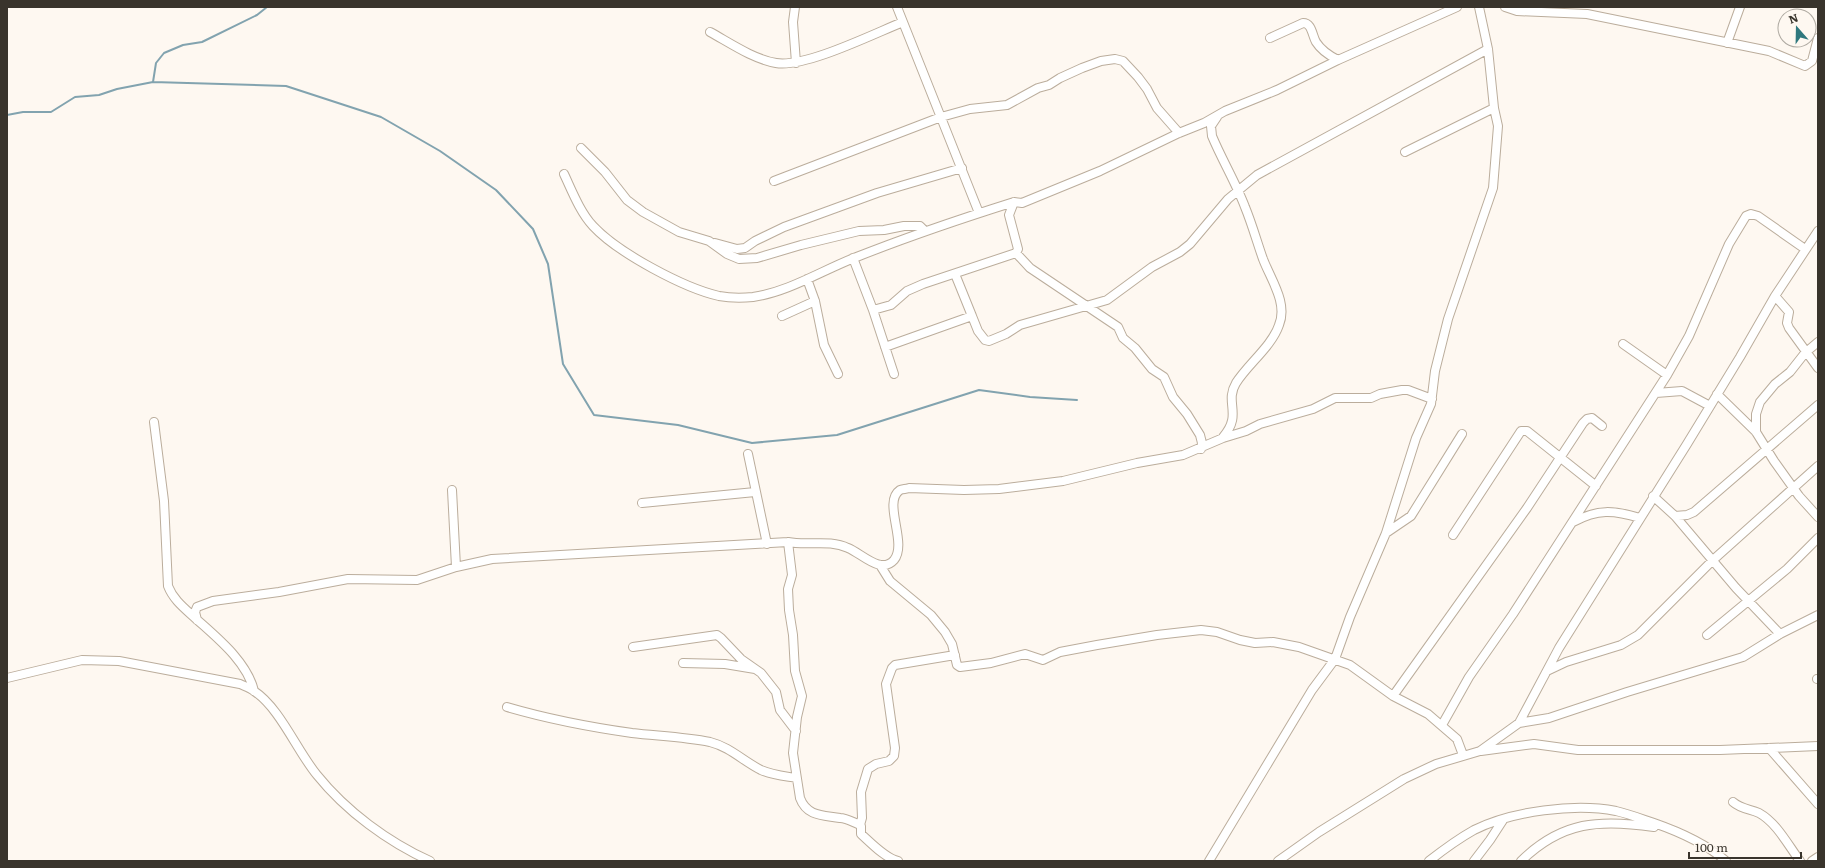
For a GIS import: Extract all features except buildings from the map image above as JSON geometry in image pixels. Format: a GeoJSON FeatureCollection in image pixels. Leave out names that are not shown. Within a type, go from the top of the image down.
{"type":"FeatureCollection","features":[{"type":"Feature","properties":{"kind":"street"},"geometry":{"type":"LineString","coordinates":[[794,7],[793,22],[796,63]]}},
{"type":"Feature","properties":{"kind":"street"},"geometry":{"type":"LineString","coordinates":[[897,7],[979,213]]}},
{"type":"Feature","properties":{"kind":"street"},"geometry":{"type":"LineString","coordinates":[[564,174],[585,216],[593,226],[617,247],[635,258],[690,286],[719,296],[734,298],[752,297],[775,292],[853,258],[925,231],[1014,202],[1022,203],[1100,171],[1179,133],[1217,117],[1225,111],[1277,90],[1338,60],[1457,7]]}},
{"type":"Feature","properties":{"kind":"street"},"geometry":{"type":"LineString","coordinates":[[1209,861],[1312,690],[1335,659],[1350,617],[1386,533],[1416,438],[1432,400],[1431,388],[1448,319],[1494,188],[1498,132],[1488,48],[1479,7]]}},
{"type":"Feature","properties":{"kind":"street"},"geometry":{"type":"LineString","coordinates":[[1505,7],[1517,11],[1587,14],[1769,51],[1805,66],[1812,60],[1818,38]]}},
{"type":"Feature","properties":{"kind":"street"},"geometry":{"type":"LineString","coordinates":[[1727,43],[1740,7]]}},
{"type":"Feature","properties":{"kind":"street"},"geometry":{"type":"LineString","coordinates":[[710,32],[758,57],[776,63],[796,63],[814,58],[903,22]]}},
{"type":"Feature","properties":{"kind":"street"},"geometry":{"type":"LineString","coordinates":[[1270,38],[1306,23],[1309,26],[1316,43],[1330,56],[1338,60]]}},
{"type":"Feature","properties":{"kind":"street"},"geometry":{"type":"LineString","coordinates":[[955,274],[978,331],[985,340],[1006,334],[1020,325],[1107,300],[1152,266],[1180,252],[1190,244],[1237,190],[1257,175],[1285,158],[1387,105],[1488,48]]}},
{"type":"Feature","properties":{"kind":"street"},"geometry":{"type":"LineString","coordinates":[[774,181],[941,117],[970,109],[1006,105],[1038,88],[1048,85],[1060,78],[1102,60],[1115,59],[1123,61],[1148,89],[1157,108],[1179,133]]}},
{"type":"Feature","properties":{"kind":"street"},"geometry":{"type":"LineString","coordinates":[[1405,152],[1494,108]]}},
{"type":"Feature","properties":{"kind":"street"},"geometry":{"type":"LineString","coordinates":[[1217,117],[1212,126],[1212,136],[1245,207],[1281,305],[1280,324],[1274,336],[1235,385],[1231,400],[1234,420],[1230,430],[1223,438]]}},
{"type":"Feature","properties":{"kind":"street"},"geometry":{"type":"LineString","coordinates":[[581,148],[605,172],[627,200],[643,212],[679,232],[737,249],[745,248],[784,226],[877,193],[962,168]]}},
{"type":"Feature","properties":{"kind":"street"},"geometry":{"type":"LineString","coordinates":[[1014,202],[1009,215],[1018,248],[1016,253]]}},
{"type":"Feature","properties":{"kind":"street"},"geometry":{"type":"LineString","coordinates":[[1442,725],[1469,677],[1513,614],[1667,375],[1689,336],[1729,244],[1746,216],[1751,214],[1758,216],[1805,250]]}},
{"type":"Feature","properties":{"kind":"street"},"geometry":{"type":"LineString","coordinates":[[709,241],[727,254],[739,259],[757,258],[801,245],[859,231],[884,230],[904,226],[920,226],[925,231]]}},
{"type":"Feature","properties":{"kind":"street"},"geometry":{"type":"LineString","coordinates":[[1519,723],[1546,672],[1621,552],[1653,496],[1710,406],[1775,296],[1818,231]]}},
{"type":"Feature","properties":{"kind":"street"},"geometry":{"type":"LineString","coordinates":[[1016,253],[1030,268],[1118,327],[1123,338],[1135,348],[1152,369],[1164,377],[1173,397],[1187,414],[1200,435],[1202,443],[1201,448]]}},
{"type":"Feature","properties":{"kind":"street"},"geometry":{"type":"LineString","coordinates":[[873,310],[891,305],[907,291],[923,284],[1016,253]]}},
{"type":"Feature","properties":{"kind":"street"},"geometry":{"type":"LineString","coordinates":[[853,258],[873,310],[894,374]]}},
{"type":"Feature","properties":{"kind":"street"},"geometry":{"type":"LineString","coordinates":[[807,279],[815,301],[824,345],[838,374]]}},
{"type":"Feature","properties":{"kind":"street"},"geometry":{"type":"LineString","coordinates":[[1775,296],[1789,312],[1787,323],[1788,328],[1805,353],[1818,368]]}},
{"type":"Feature","properties":{"kind":"street"},"geometry":{"type":"LineString","coordinates":[[782,316],[815,301]]}},
{"type":"Feature","properties":{"kind":"street"},"geometry":{"type":"LineString","coordinates":[[885,347],[972,316]]}},
{"type":"Feature","properties":{"kind":"street"},"geometry":{"type":"LineString","coordinates":[[1756,432],[1756,414],[1760,402],[1775,384],[1790,372],[1805,353],[1818,342]]}},
{"type":"Feature","properties":{"kind":"street"},"geometry":{"type":"LineString","coordinates":[[1623,344],[1667,375]]}},
{"type":"Feature","properties":{"kind":"street"},"geometry":{"type":"LineString","coordinates":[[880,565],[892,562],[899,550],[893,505],[895,497],[900,490],[909,488],[964,490],[999,489],[1063,481],[1137,463],[1183,455],[1223,438],[1246,431],[1260,424],[1313,410],[1335,398],[1371,398],[1402,390],[1408,390],[1432,400]]}},
{"type":"Feature","properties":{"kind":"street"},"geometry":{"type":"LineString","coordinates":[[1656,393],[1682,391],[1710,406]]}},
{"type":"Feature","properties":{"kind":"street"},"geometry":{"type":"LineString","coordinates":[[1717,394],[1756,432],[1774,461],[1818,517]]}},
{"type":"Feature","properties":{"kind":"street"},"geometry":{"type":"LineString","coordinates":[[1675,516],[1687,515],[1694,512],[1818,405]]}},
{"type":"Feature","properties":{"kind":"street"},"geometry":{"type":"LineString","coordinates":[[1393,696],[1587,419],[1592,418],[1602,426]]}},
{"type":"Feature","properties":{"kind":"street"},"geometry":{"type":"LineString","coordinates":[[154,422],[164,501],[168,586],[171,594],[178,602],[221,642],[242,667],[252,682],[254,691]]}},
{"type":"Feature","properties":{"kind":"street"},"geometry":{"type":"LineString","coordinates":[[1453,535],[1521,431],[1527,431],[1596,486]]}},
{"type":"Feature","properties":{"kind":"street"},"geometry":{"type":"LineString","coordinates":[[1386,533],[1411,516],[1462,434]]}},
{"type":"Feature","properties":{"kind":"street"},"geometry":{"type":"LineString","coordinates":[[748,454],[767,544]]}},
{"type":"Feature","properties":{"kind":"street"},"geometry":{"type":"LineString","coordinates":[[1546,672],[1566,662],[1621,645],[1638,635],[1713,560],[1818,466]]}},
{"type":"Feature","properties":{"kind":"street"},"geometry":{"type":"LineString","coordinates":[[452,490],[456,567]]}},
{"type":"Feature","properties":{"kind":"street"},"geometry":{"type":"LineString","coordinates":[[642,503],[755,492]]}},
{"type":"Feature","properties":{"kind":"street"},"geometry":{"type":"LineString","coordinates":[[1653,496],[1675,516],[1748,601],[1780,634]]}},
{"type":"Feature","properties":{"kind":"street"},"geometry":{"type":"LineString","coordinates":[[1572,522],[1589,514],[1610,511],[1620,512],[1640,518]]}},
{"type":"Feature","properties":{"kind":"street"},"geometry":{"type":"LineString","coordinates":[[1707,635],[1787,569],[1818,538]]}},
{"type":"Feature","properties":{"kind":"street"},"geometry":{"type":"LineString","coordinates":[[197,620],[195,612],[198,608],[213,601],[279,592],[348,579],[417,580],[456,567],[492,559],[788,542],[804,545],[828,543],[842,546],[880,565],[890,581],[936,619],[946,632],[955,655],[957,665],[960,667],[991,663],[1025,654],[1043,660],[1060,652],[1157,635],[1201,630],[1217,632],[1240,640],[1255,643],[1273,642],[1299,647],[1350,665],[1393,696],[1428,714],[1442,725],[1457,739],[1463,755]]}},
{"type":"Feature","properties":{"kind":"street"},"geometry":{"type":"LineString","coordinates":[[788,542],[792,575],[788,589],[788,610],[793,635],[795,671],[802,696],[797,717],[793,753],[796,778],[802,805],[810,811],[825,817],[841,818],[860,825]]}},
{"type":"Feature","properties":{"kind":"street"},"geometry":{"type":"LineString","coordinates":[[1480,751],[1519,723],[1549,718],[1627,692],[1743,657],[1780,634],[1818,615]]}},
{"type":"Feature","properties":{"kind":"street"},"geometry":{"type":"LineString","coordinates":[[633,647],[717,635],[741,659],[756,669],[776,692],[780,710],[796,731]]}},
{"type":"Feature","properties":{"kind":"street"},"geometry":{"type":"LineString","coordinates":[[898,861],[893,860],[870,843],[861,834],[860,825],[862,818],[861,792],[868,769],[876,764],[889,761],[894,756],[895,748],[886,684],[892,668],[895,665],[955,655]]}},
{"type":"Feature","properties":{"kind":"street"},"geometry":{"type":"LineString","coordinates":[[7,678],[82,660],[119,661],[172,672],[215,678],[240,684],[254,691],[276,713],[316,775],[341,802],[387,837],[414,854],[430,861]]}},
{"type":"Feature","properties":{"kind":"street"},"geometry":{"type":"LineString","coordinates":[[682,663],[725,664],[756,669]]}},
{"type":"Feature","properties":{"kind":"street"},"geometry":{"type":"LineString","coordinates":[[507,707],[570,723],[632,733],[713,743],[742,757],[761,770],[775,775],[796,778]]}},
{"type":"Feature","properties":{"kind":"street"},"geometry":{"type":"LineString","coordinates":[[1278,861],[1319,832],[1404,779],[1436,764],[1480,751],[1534,744],[1578,750],[1720,750],[1818,746]]}},
{"type":"Feature","properties":{"kind":"street"},"geometry":{"type":"LineString","coordinates":[[1769,748],[1818,804]]}},
{"type":"Feature","properties":{"kind":"street"},"geometry":{"type":"LineString","coordinates":[[1733,802],[1743,808],[1759,813],[1767,819],[1781,833],[1800,861]]}},
{"type":"Feature","properties":{"kind":"street"},"geometry":{"type":"LineString","coordinates":[[1429,861],[1447,846],[1474,831],[1503,820],[1538,811],[1585,807],[1617,811],[1674,830],[1716,852],[1726,861]]}},
{"type":"Feature","properties":{"kind":"street"},"geometry":{"type":"LineString","coordinates":[[1474,861],[1503,820]]}},
{"type":"Feature","properties":{"kind":"street"},"geometry":{"type":"LineString","coordinates":[[1522,861],[1542,843],[1569,830],[1586,824],[1612,823],[1674,830]]}},
{"type":"Feature","properties":{"kind":"street"},"geometry":{"type":"LineString","coordinates":[[1812,861],[1818,857]]}},
{"type":"Feature","properties":{"kind":"waterway"},"geometry":{"type":"LineString","coordinates":[[153,82],[156,63],[164,53],[183,45],[202,42],[257,15],[267,7]]}},
{"type":"Feature","properties":{"kind":"waterway"},"geometry":{"type":"LineString","coordinates":[[7,115],[23,112],[51,112],[75,97],[99,95],[117,89],[153,82],[286,86],[381,117],[440,151],[496,190],[533,229],[548,264],[563,364],[594,415],[678,425],[752,443],[837,435],[979,390],[1030,397],[1077,400]]}}]}
